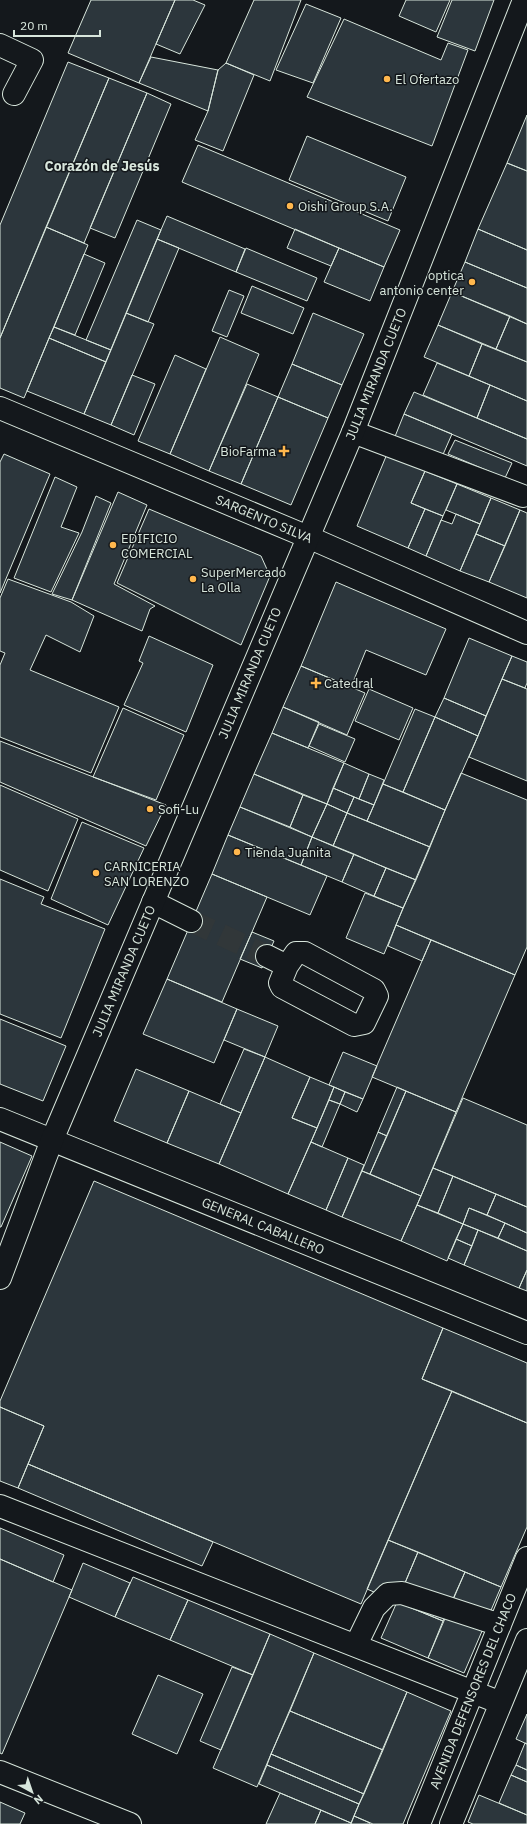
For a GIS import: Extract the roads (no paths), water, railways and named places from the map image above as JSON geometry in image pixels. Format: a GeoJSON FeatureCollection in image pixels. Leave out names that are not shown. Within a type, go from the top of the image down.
{"type":"FeatureCollection","features":[{"type":"Feature","properties":{"kind":"main road","name":"JULIA MIRANDA CUETO"},"geometry":{"type":"LineString","coordinates":[[0,1278],[52,1140],[353,432],[524,0]]}},
{"type":"Feature","properties":{"kind":"main road"},"geometry":{"type":"LineString","coordinates":[[0,45],[32,60],[14,94]]}},
{"type":"Feature","properties":{"kind":"main road","name":"SARGENTO SILVA"},"geometry":{"type":"LineString","coordinates":[[0,408],[308,537],[527,633]]}},
{"type":"Feature","properties":{"kind":"main road"},"geometry":{"type":"LineString","coordinates":[[353,432],[523,496]]}},
{"type":"Feature","properties":{"kind":"main road"},"geometry":{"type":"LineString","coordinates":[[153,902],[191,921]]}},
{"type":"Feature","properties":{"kind":"main road"},"geometry":{"type":"LineString","coordinates":[[267,956],[287,966]]}},
{"type":"Feature","properties":{"kind":"main road","name":"GENERAL CABALLERO"},"geometry":{"type":"LineString","coordinates":[[0,1118],[527,1333]]}},
{"type":"Feature","properties":{"kind":"main road"},"geometry":{"type":"LineString","coordinates":[[0,1506],[501,1703]]}},
{"type":"Feature","properties":{"kind":"main road","name":"AVENIDA DEFENSORES DEL CHACO"},"geometry":{"type":"LineString","coordinates":[[419,1824],[527,1558]]}},
{"type":"Feature","properties":{"kind":"main road"},"geometry":{"type":"LineString","coordinates":[[356,1645],[374,1608],[388,1594],[402,1592],[500,1626]]}},
{"type":"Feature","properties":{"kind":"main road"},"geometry":{"type":"LineString","coordinates":[[451,1824],[527,1640]]}},
{"type":"Feature","properties":{"kind":"main road"},"geometry":{"type":"LineString","coordinates":[[0,1772],[130,1824]]}},
{"type":"Feature","properties":{"kind":"tunnel"},"geometry":{"type":"LineString","coordinates":[[191,921],[267,956]]}},
{"type":"Feature","properties":{"kind":"place","name":"El Ofertazo"},"geometry":{"type":"Point","coordinates":[387,79]}},
{"type":"Feature","properties":{"kind":"place","name":"Oishi Group S.A."},"geometry":{"type":"Point","coordinates":[290,206]}},
{"type":"Feature","properties":{"kind":"place","name":"optica antonio center"},"geometry":{"type":"Point","coordinates":[472,282]}},
{"type":"Feature","properties":{"kind":"place","name":"BioFarma"},"geometry":{"type":"Point","coordinates":[284,451]}},
{"type":"Feature","properties":{"kind":"place","name":"EDIFICIO COMERCIAL"},"geometry":{"type":"Point","coordinates":[113,545]}},
{"type":"Feature","properties":{"kind":"place","name":"SuperMercado La Olla"},"geometry":{"type":"Point","coordinates":[193,579]}},
{"type":"Feature","properties":{"kind":"place","name":"Catedral"},"geometry":{"type":"Point","coordinates":[316,683]}},
{"type":"Feature","properties":{"kind":"place","name":"Sofi-Lu"},"geometry":{"type":"Point","coordinates":[150,809]}},
{"type":"Feature","properties":{"kind":"place","name":"Tienda Juanita"},"geometry":{"type":"Point","coordinates":[237,852]}},
{"type":"Feature","properties":{"kind":"place","name":"CARNICERIA SAN LORENZO"},"geometry":{"type":"Point","coordinates":[96,873]}},
{"type":"Feature","properties":{"kind":"district","name":"Corazón de Jesús"},"geometry":{"type":"Point","coordinates":[102,166]}}]}
